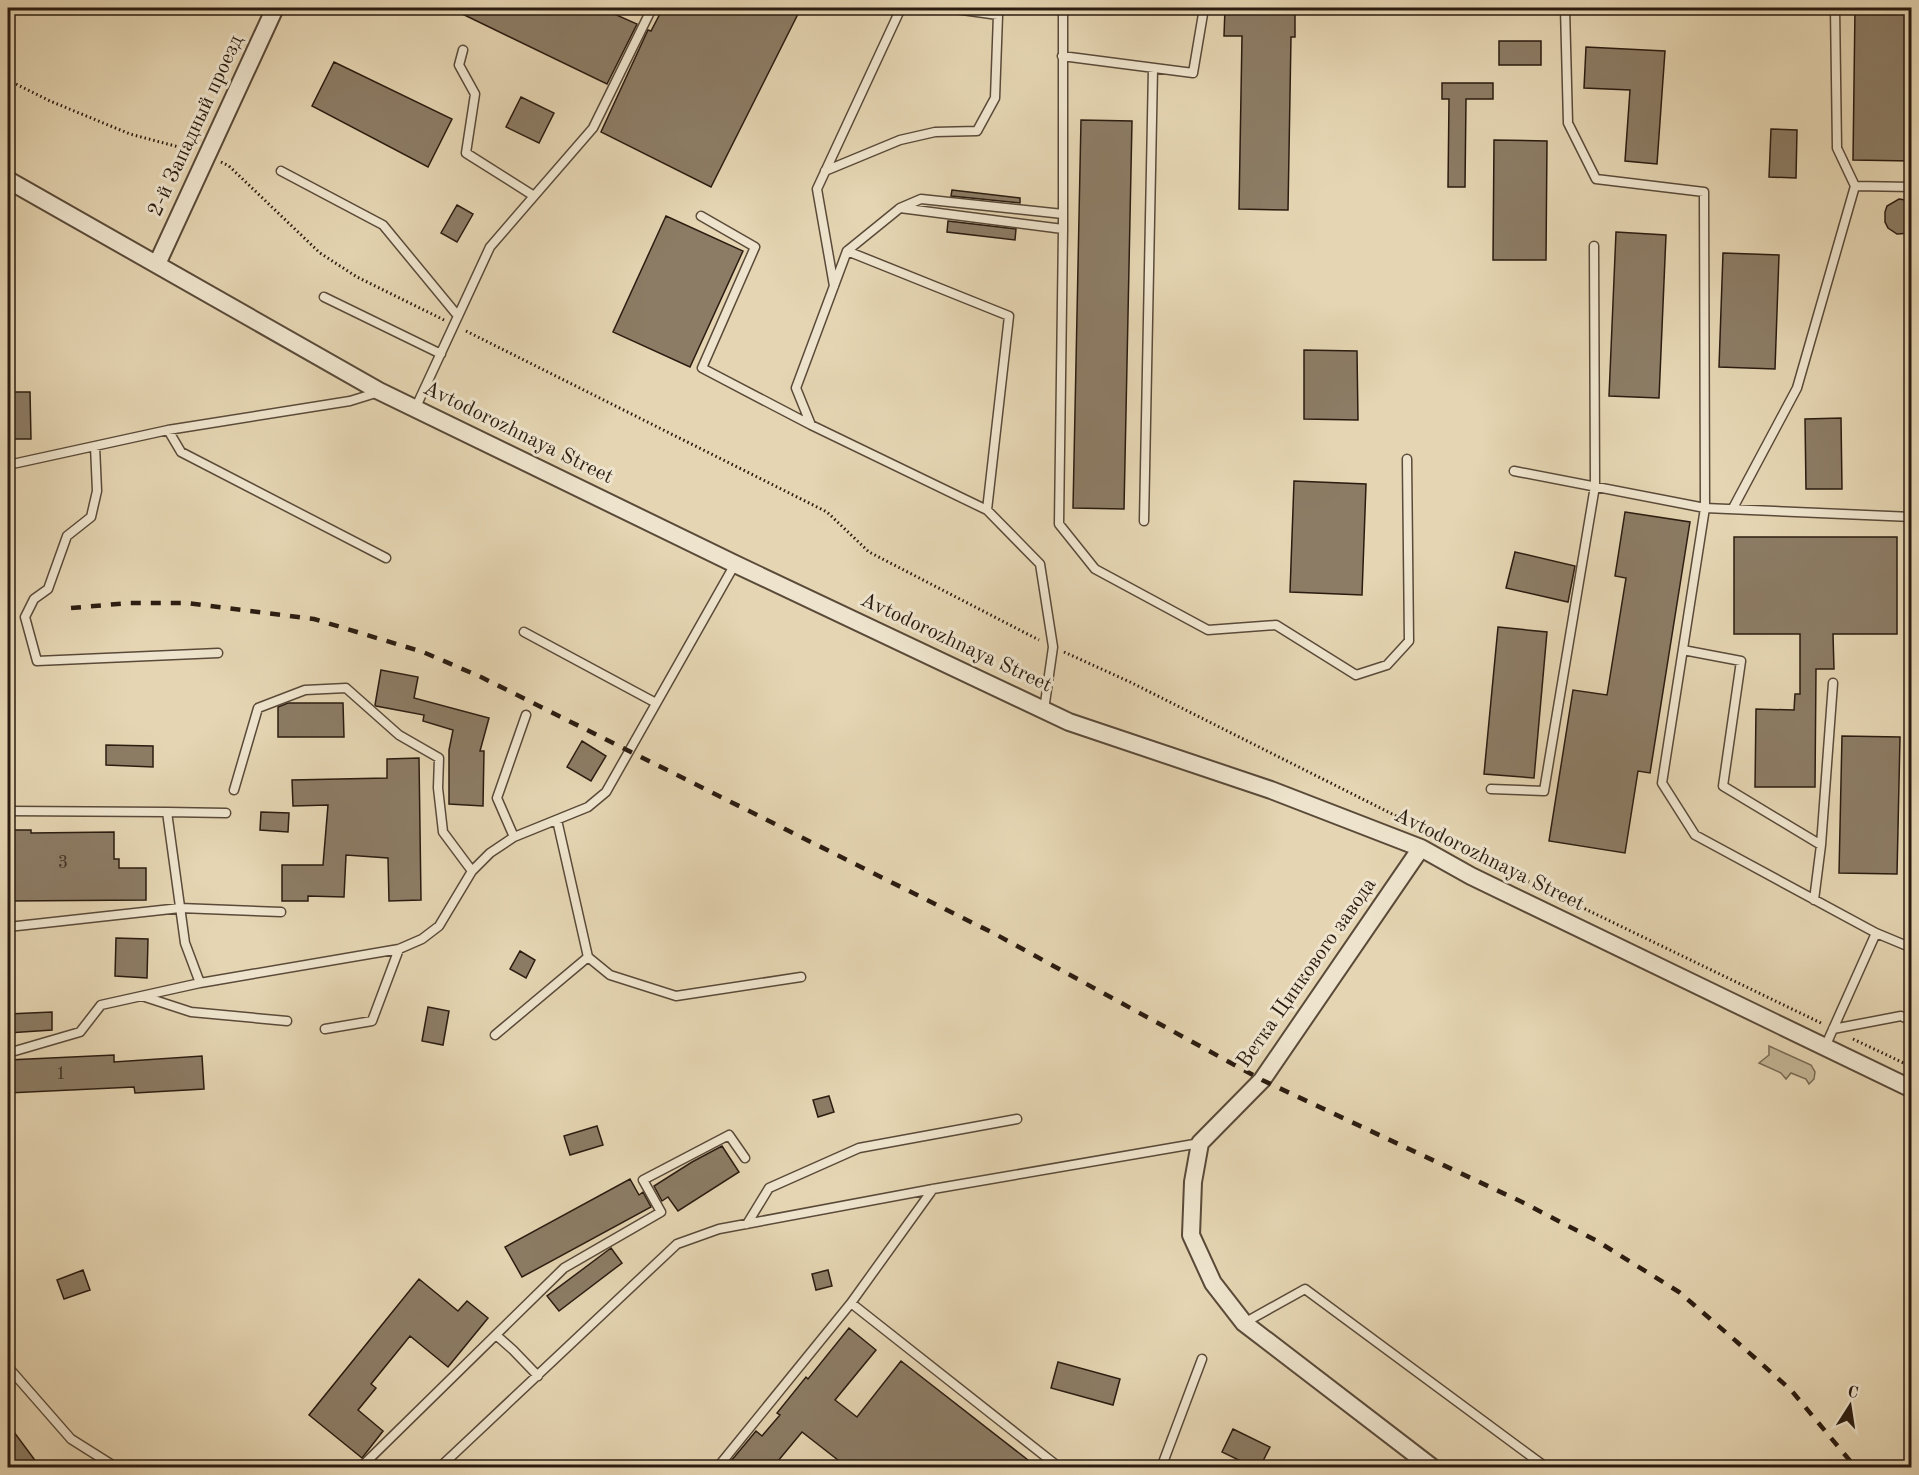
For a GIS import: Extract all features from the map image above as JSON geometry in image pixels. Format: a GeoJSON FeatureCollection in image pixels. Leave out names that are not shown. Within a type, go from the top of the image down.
{"type":"FeatureCollection","features":[{"type":"Feature","properties":{"kind":"street","name":"2-й Западный проезд"},"geometry":{"type":"LineString","coordinates":[[157,264],[275,8]]}},
{"type":"Feature","properties":{"kind":"street","name":"Avtodorozhnaya Street"},"geometry":{"type":"LineString","coordinates":[[8,180],[379,392],[735,564],[1069,722],[1271,790],[1421,848],[1471,876],[1911,1089]]}},
{"type":"Feature","properties":{"kind":"street","name":"Ветка Цинкового завода"},"geometry":{"type":"LineString","coordinates":[[1200,1143],[1262,1080],[1421,848]]}},
{"type":"Feature","properties":{"kind":"street"},"geometry":{"type":"LineString","coordinates":[[1200,1143],[1193,1182],[1191,1235],[1213,1283],[1244,1323],[1433,1467]]}},
{"type":"Feature","properties":{"kind":"lane"},"geometry":{"type":"LineString","coordinates":[[415,409],[490,247],[593,128],[652,8]]}},
{"type":"Feature","properties":{"kind":"lane"},"geometry":{"type":"LineString","coordinates":[[834,287],[817,189],[902,8]]}},
{"type":"Feature","properties":{"kind":"lane"},"geometry":{"type":"LineString","coordinates":[[825,171],[900,140],[936,132],[977,131],[995,98],[998,15],[948,8]]}},
{"type":"Feature","properties":{"kind":"lane"},"geometry":{"type":"LineString","coordinates":[[1063,8],[1059,524],[1095,569],[1208,630],[1276,625],[1356,675],[1388,665],[1409,641],[1407,459]]}},
{"type":"Feature","properties":{"kind":"lane"},"geometry":{"type":"LineString","coordinates":[[1062,56],[1193,73],[1204,8]]}},
{"type":"Feature","properties":{"kind":"lane"},"geometry":{"type":"LineString","coordinates":[[1565,8],[1568,123],[1596,179],[1704,192],[1705,508],[1662,783],[1695,835],[1876,933],[1911,948]]}},
{"type":"Feature","properties":{"kind":"lane"},"geometry":{"type":"LineString","coordinates":[[1733,508],[1797,388],[1855,186],[1837,148],[1835,8]]}},
{"type":"Feature","properties":{"kind":"lane"},"geometry":{"type":"LineString","coordinates":[[463,50],[459,65],[475,94],[466,153],[534,196]]}},
{"type":"Feature","properties":{"kind":"lane"},"geometry":{"type":"LineString","coordinates":[[1144,520],[1153,68]]}},
{"type":"Feature","properties":{"kind":"lane"},"geometry":{"type":"LineString","coordinates":[[281,171],[383,225],[458,316]]}},
{"type":"Feature","properties":{"kind":"lane"},"geometry":{"type":"LineString","coordinates":[[1855,186],[1911,187]]}},
{"type":"Feature","properties":{"kind":"lane"},"geometry":{"type":"LineString","coordinates":[[811,425],[796,388],[847,251],[900,208],[921,199],[1063,214]]}},
{"type":"Feature","properties":{"kind":"lane"},"geometry":{"type":"LineString","coordinates":[[900,208],[1063,229]]}},
{"type":"Feature","properties":{"kind":"lane"},"geometry":{"type":"LineString","coordinates":[[700,216],[755,247],[702,368],[811,425],[987,510],[1040,564],[1053,647],[1044,710]]}},
{"type":"Feature","properties":{"kind":"lane"},"geometry":{"type":"LineString","coordinates":[[1491,789],[1544,791],[1595,486],[1594,246]]}},
{"type":"Feature","properties":{"kind":"lane"},"geometry":{"type":"LineString","coordinates":[[847,251],[1009,316],[987,510]]}},
{"type":"Feature","properties":{"kind":"lane"},"geometry":{"type":"LineString","coordinates":[[324,297],[441,354]]}},
{"type":"Feature","properties":{"kind":"lane"},"geometry":{"type":"LineString","coordinates":[[8,465],[168,430],[350,401],[379,392]]}},
{"type":"Feature","properties":{"kind":"lane"},"geometry":{"type":"LineString","coordinates":[[168,430],[181,452],[386,558]]}},
{"type":"Feature","properties":{"kind":"lane"},"geometry":{"type":"LineString","coordinates":[[95,446],[97,491],[91,516],[67,536],[48,590],[34,599],[25,617],[38,661],[218,652]]}},
{"type":"Feature","properties":{"kind":"lane"},"geometry":{"type":"LineString","coordinates":[[1514,471],[1705,508],[1911,518]]}},
{"type":"Feature","properties":{"kind":"lane"},"geometry":{"type":"LineString","coordinates":[[8,1053],[80,1032],[101,1005],[200,982],[399,949],[422,939],[439,926],[472,871],[490,854],[514,837],[588,807],[606,792],[735,564]]}},
{"type":"Feature","properties":{"kind":"lane"},"geometry":{"type":"LineString","coordinates":[[524,632],[656,703]]}},
{"type":"Feature","properties":{"kind":"lane"},"geometry":{"type":"LineString","coordinates":[[1683,650],[1741,661],[1723,786],[1821,845]]}},
{"type":"Feature","properties":{"kind":"lane"},"geometry":{"type":"LineString","coordinates":[[1814,900],[1821,845],[1833,683]]}},
{"type":"Feature","properties":{"kind":"lane"},"geometry":{"type":"LineString","coordinates":[[234,790],[258,708],[305,690],[345,688],[399,735],[439,759],[438,788],[443,832],[472,871]]}},
{"type":"Feature","properties":{"kind":"lane"},"geometry":{"type":"LineString","coordinates":[[514,837],[497,798],[526,715]]}},
{"type":"Feature","properties":{"kind":"lane"},"geometry":{"type":"LineString","coordinates":[[8,811],[226,813]]}},
{"type":"Feature","properties":{"kind":"lane"},"geometry":{"type":"LineString","coordinates":[[166,812],[185,943],[200,982]]}},
{"type":"Feature","properties":{"kind":"lane"},"geometry":{"type":"LineString","coordinates":[[557,820],[588,957],[610,975],[676,996],[801,977]]}},
{"type":"Feature","properties":{"kind":"lane"},"geometry":{"type":"LineString","coordinates":[[8,927],[180,908],[281,912]]}},
{"type":"Feature","properties":{"kind":"lane"},"geometry":{"type":"LineString","coordinates":[[1825,1047],[1876,933]]}},
{"type":"Feature","properties":{"kind":"lane"},"geometry":{"type":"LineString","coordinates":[[325,1029],[372,1021],[399,949]]}},
{"type":"Feature","properties":{"kind":"lane"},"geometry":{"type":"LineString","coordinates":[[495,1035],[588,957]]}},
{"type":"Feature","properties":{"kind":"lane"},"geometry":{"type":"LineString","coordinates":[[141,996],[191,1012],[287,1021]]}},
{"type":"Feature","properties":{"kind":"lane"},"geometry":{"type":"LineString","coordinates":[[1833,1029],[1901,1016],[1911,1021]]}},
{"type":"Feature","properties":{"kind":"lane"},"geometry":{"type":"LineString","coordinates":[[747,1224],[769,1188],[859,1148],[1017,1119]]}},
{"type":"Feature","properties":{"kind":"lane"},"geometry":{"type":"LineString","coordinates":[[360,1467],[564,1268],[661,1212],[644,1180],[729,1135],[745,1158]]}},
{"type":"Feature","properties":{"kind":"lane"},"geometry":{"type":"LineString","coordinates":[[439,1467],[677,1244],[719,1230],[747,1224],[1200,1143]]}},
{"type":"Feature","properties":{"kind":"lane"},"geometry":{"type":"LineString","coordinates":[[717,1467],[851,1303],[933,1189]]}},
{"type":"Feature","properties":{"kind":"lane"},"geometry":{"type":"LineString","coordinates":[[1244,1323],[1305,1289],[1547,1467]]}},
{"type":"Feature","properties":{"kind":"lane"},"geometry":{"type":"LineString","coordinates":[[851,1303],[1060,1467]]}},
{"type":"Feature","properties":{"kind":"lane"},"geometry":{"type":"LineString","coordinates":[[496,1335],[538,1376]]}},
{"type":"Feature","properties":{"kind":"lane"},"geometry":{"type":"LineString","coordinates":[[1161,1467],[1202,1359]]}},
{"type":"Feature","properties":{"kind":"lane"},"geometry":{"type":"LineString","coordinates":[[8,1367],[71,1439],[117,1467]]}},
{"type":"Feature","properties":{"kind":"path"},"geometry":{"type":"LineString","coordinates":[[8,80],[50,101],[130,134],[207,155],[229,166],[320,253],[357,278],[827,512],[869,552],[1053,647],[1130,682],[1420,828]]}},
{"type":"Feature","properties":{"kind":"path"},"geometry":{"type":"LineString","coordinates":[[1450,843],[1911,1067]]}},
{"type":"Feature","properties":{"kind":"shaded area"},"geometry":{"type":"Polygon","coordinates":[[[1769,1046],[1811,1065],[1815,1072],[1814,1079],[1809,1084],[1806,1079],[1791,1073],[1786,1079],[1781,1073],[1759,1063],[1769,1055],[1769,1046]]]}},
{"type":"Feature","properties":{"kind":"building"},"geometry":{"type":"Polygon","coordinates":[[[450,8],[601,8],[637,24],[607,84],[450,8]]]}},
{"type":"Feature","properties":{"kind":"building"},"geometry":{"type":"Polygon","coordinates":[[[663,8],[801,8],[711,187],[601,132],[648,30],[651,31],[663,8]]]}},
{"type":"Feature","properties":{"kind":"building"},"geometry":{"type":"Polygon","coordinates":[[[1225,8],[1295,8],[1295,37],[1291,37],[1288,210],[1239,209],[1242,36],[1224,36],[1225,8]]]}},
{"type":"Feature","properties":{"kind":"building"},"geometry":{"type":"Polygon","coordinates":[[[1855,8],[1911,8],[1911,161],[1853,160],[1855,8]]]}},
{"type":"Feature","properties":{"kind":"building"},"geometry":{"type":"Polygon","coordinates":[[[1499,41],[1541,41],[1541,65],[1499,65],[1499,41]]]}},
{"type":"Feature","properties":{"kind":"building"},"geometry":{"type":"Polygon","coordinates":[[[1586,47],[1665,51],[1657,164],[1625,161],[1630,90],[1584,88],[1586,47]]]}},
{"type":"Feature","properties":{"kind":"building"},"geometry":{"type":"Polygon","coordinates":[[[334,62],[452,119],[428,167],[312,106],[334,62]]]}},
{"type":"Feature","properties":{"kind":"building"},"geometry":{"type":"Polygon","coordinates":[[[1442,83],[1493,83],[1493,99],[1466,99],[1465,187],[1448,187],[1449,99],[1442,99],[1442,83]]]}},
{"type":"Feature","properties":{"kind":"building"},"geometry":{"type":"Polygon","coordinates":[[[521,97],[554,113],[539,143],[506,127],[521,97]]]}},
{"type":"Feature","properties":{"kind":"building"},"geometry":{"type":"Polygon","coordinates":[[[1081,120],[1132,121],[1124,509],[1073,508],[1081,120]]]}},
{"type":"Feature","properties":{"kind":"building"},"geometry":{"type":"Polygon","coordinates":[[[1771,129],[1797,130],[1796,178],[1769,177],[1771,129]]]}},
{"type":"Feature","properties":{"kind":"building"},"geometry":{"type":"Polygon","coordinates":[[[1494,140],[1547,141],[1546,260],[1493,260],[1494,140]]]}},
{"type":"Feature","properties":{"kind":"building"},"geometry":{"type":"Polygon","coordinates":[[[952,190],[1020,198],[1020,203],[951,196],[952,190]]]}},
{"type":"Feature","properties":{"kind":"building"},"geometry":{"type":"Polygon","coordinates":[[[1899,199],[1911,201],[1911,233],[1897,234],[1888,228],[1885,222],[1887,206],[1899,199]]]}},
{"type":"Feature","properties":{"kind":"building"},"geometry":{"type":"Polygon","coordinates":[[[457,205],[473,214],[457,242],[441,233],[457,205]]]}},
{"type":"Feature","properties":{"kind":"building"},"geometry":{"type":"Polygon","coordinates":[[[666,216],[743,251],[690,367],[613,332],[666,216]]]}},
{"type":"Feature","properties":{"kind":"building"},"geometry":{"type":"Polygon","coordinates":[[[948,221],[1016,229],[1015,240],[947,232],[948,221]]]}},
{"type":"Feature","properties":{"kind":"building"},"geometry":{"type":"Polygon","coordinates":[[[1616,232],[1666,235],[1659,398],[1609,396],[1616,232]]]}},
{"type":"Feature","properties":{"kind":"building"},"geometry":{"type":"Polygon","coordinates":[[[1723,253],[1779,255],[1775,369],[1719,367],[1723,253]]]}},
{"type":"Feature","properties":{"kind":"building"},"geometry":{"type":"Polygon","coordinates":[[[1304,350],[1357,351],[1358,420],[1304,419],[1304,350]]]}},
{"type":"Feature","properties":{"kind":"building"},"geometry":{"type":"Polygon","coordinates":[[[12,392],[30,392],[31,439],[13,439],[12,392]]]}},
{"type":"Feature","properties":{"kind":"building"},"geometry":{"type":"Polygon","coordinates":[[[1841,418],[1842,489],[1806,489],[1805,419],[1841,418]]]}},
{"type":"Feature","properties":{"kind":"building"},"geometry":{"type":"Polygon","coordinates":[[[1294,481],[1366,484],[1362,595],[1290,592],[1294,481]]]}},
{"type":"Feature","properties":{"kind":"building"},"geometry":{"type":"Polygon","coordinates":[[[1625,512],[1690,522],[1650,773],[1638,771],[1625,853],[1549,841],[1573,690],[1607,695],[1626,578],[1615,576],[1625,512]]]}},
{"type":"Feature","properties":{"kind":"building"},"geometry":{"type":"Polygon","coordinates":[[[1734,537],[1897,537],[1897,634],[1833,634],[1834,669],[1816,669],[1815,787],[1755,787],[1756,709],[1794,710],[1795,694],[1800,694],[1800,634],[1734,634],[1734,537]]]}},
{"type":"Feature","properties":{"kind":"building"},"geometry":{"type":"Polygon","coordinates":[[[1515,552],[1575,566],[1568,602],[1506,588],[1515,552]]]}},
{"type":"Feature","properties":{"kind":"building"},"geometry":{"type":"Polygon","coordinates":[[[1498,627],[1547,632],[1534,778],[1484,774],[1498,627]]]}},
{"type":"Feature","properties":{"kind":"building"},"geometry":{"type":"Polygon","coordinates":[[[381,670],[418,677],[414,698],[489,718],[480,751],[484,751],[483,806],[449,804],[449,750],[453,730],[423,721],[424,715],[376,706],[381,670]]]}},
{"type":"Feature","properties":{"kind":"building"},"geometry":{"type":"Polygon","coordinates":[[[288,703],[343,703],[344,737],[278,737],[278,707],[288,703]]]}},
{"type":"Feature","properties":{"kind":"building"},"geometry":{"type":"Polygon","coordinates":[[[1842,736],[1900,737],[1897,874],[1839,873],[1842,736]]]}},
{"type":"Feature","properties":{"kind":"building"},"geometry":{"type":"Polygon","coordinates":[[[582,741],[606,756],[591,781],[567,767],[582,741]]]}},
{"type":"Feature","properties":{"kind":"building"},"geometry":{"type":"Polygon","coordinates":[[[106,745],[153,746],[153,767],[106,765],[106,745]]]}},
{"type":"Feature","properties":{"kind":"building"},"geometry":{"type":"Polygon","coordinates":[[[419,758],[421,900],[389,901],[388,858],[346,855],[344,897],[308,896],[308,901],[282,901],[282,865],[323,865],[328,805],[293,806],[292,780],[387,778],[387,759],[419,758]]]}},
{"type":"Feature","properties":{"kind":"building"},"geometry":{"type":"Polygon","coordinates":[[[261,812],[289,813],[288,832],[260,830],[261,812]]]}},
{"type":"Feature","properties":{"kind":"building"},"geometry":{"type":"Polygon","coordinates":[[[8,830],[31,830],[31,833],[114,832],[114,859],[119,859],[119,868],[146,868],[146,900],[8,901],[8,830]]]}},
{"type":"Feature","properties":{"kind":"building"},"geometry":{"type":"Polygon","coordinates":[[[116,938],[148,939],[147,978],[115,976],[116,938]]]}},
{"type":"Feature","properties":{"kind":"building"},"geometry":{"type":"Polygon","coordinates":[[[520,951],[535,960],[526,978],[510,969],[520,951]]]}},
{"type":"Feature","properties":{"kind":"building"},"geometry":{"type":"Polygon","coordinates":[[[428,1007],[449,1011],[443,1045],[422,1041],[428,1007]]]}},
{"type":"Feature","properties":{"kind":"building"},"geometry":{"type":"Polygon","coordinates":[[[52,1012],[52,1030],[8,1033],[8,1014],[52,1012]]]}},
{"type":"Feature","properties":{"kind":"building"},"geometry":{"type":"Polygon","coordinates":[[[114,1055],[114,1062],[202,1056],[204,1089],[135,1093],[134,1087],[8,1093],[8,1060],[114,1055]]]}},
{"type":"Feature","properties":{"kind":"building"},"geometry":{"type":"Polygon","coordinates":[[[829,1096],[834,1112],[818,1117],[813,1100],[829,1096]]]}},
{"type":"Feature","properties":{"kind":"building"},"geometry":{"type":"Polygon","coordinates":[[[597,1126],[603,1145],[570,1155],[564,1136],[597,1126]]]}},
{"type":"Feature","properties":{"kind":"building"},"geometry":{"type":"Polygon","coordinates":[[[722,1146],[739,1172],[678,1211],[668,1197],[662,1201],[654,1186],[722,1146]]]}},
{"type":"Feature","properties":{"kind":"building"},"geometry":{"type":"Polygon","coordinates":[[[630,1179],[639,1195],[643,1192],[651,1207],[522,1277],[505,1247],[630,1179]]]}},
{"type":"Feature","properties":{"kind":"building"},"geometry":{"type":"Polygon","coordinates":[[[611,1248],[622,1263],[559,1311],[547,1296],[611,1248]]]}},
{"type":"Feature","properties":{"kind":"building"},"geometry":{"type":"Polygon","coordinates":[[[83,1270],[90,1290],[64,1299],[57,1280],[83,1270]]]}},
{"type":"Feature","properties":{"kind":"building"},"geometry":{"type":"Polygon","coordinates":[[[828,1270],[832,1286],[816,1290],[812,1274],[828,1270]]]}},
{"type":"Feature","properties":{"kind":"building"},"geometry":{"type":"Polygon","coordinates":[[[419,1279],[458,1311],[467,1301],[488,1318],[448,1367],[410,1336],[371,1384],[376,1388],[358,1410],[383,1431],[362,1458],[309,1415],[419,1279]]]}},
{"type":"Feature","properties":{"kind":"building"},"geometry":{"type":"Polygon","coordinates":[[[849,1328],[876,1350],[835,1400],[857,1417],[901,1361],[1037,1467],[847,1467],[802,1432],[773,1467],[726,1467],[756,1431],[762,1436],[780,1415],[777,1413],[806,1377],[808,1379],[849,1328]]]}},
{"type":"Feature","properties":{"kind":"building"},"geometry":{"type":"Polygon","coordinates":[[[1058,1362],[1120,1379],[1113,1405],[1051,1388],[1058,1362]]]}},
{"type":"Feature","properties":{"kind":"building"},"geometry":{"type":"Polygon","coordinates":[[[8,1424],[40,1467],[8,1467],[8,1424]]]}},
{"type":"Feature","properties":{"kind":"building"},"geometry":{"type":"Polygon","coordinates":[[[1233,1429],[1270,1447],[1260,1467],[1253,1467],[1222,1452],[1233,1429]]]}},
{"type":"Feature","properties":{"kind":"railway"},"geometry":{"type":"LineString","coordinates":[[71,608],[129,603],[187,603],[314,619],[423,652],[481,677],[997,935],[1262,1080],[1522,1202],[1597,1241],[1679,1292],[1737,1342],[1791,1390],[1856,1468]]}}]}
